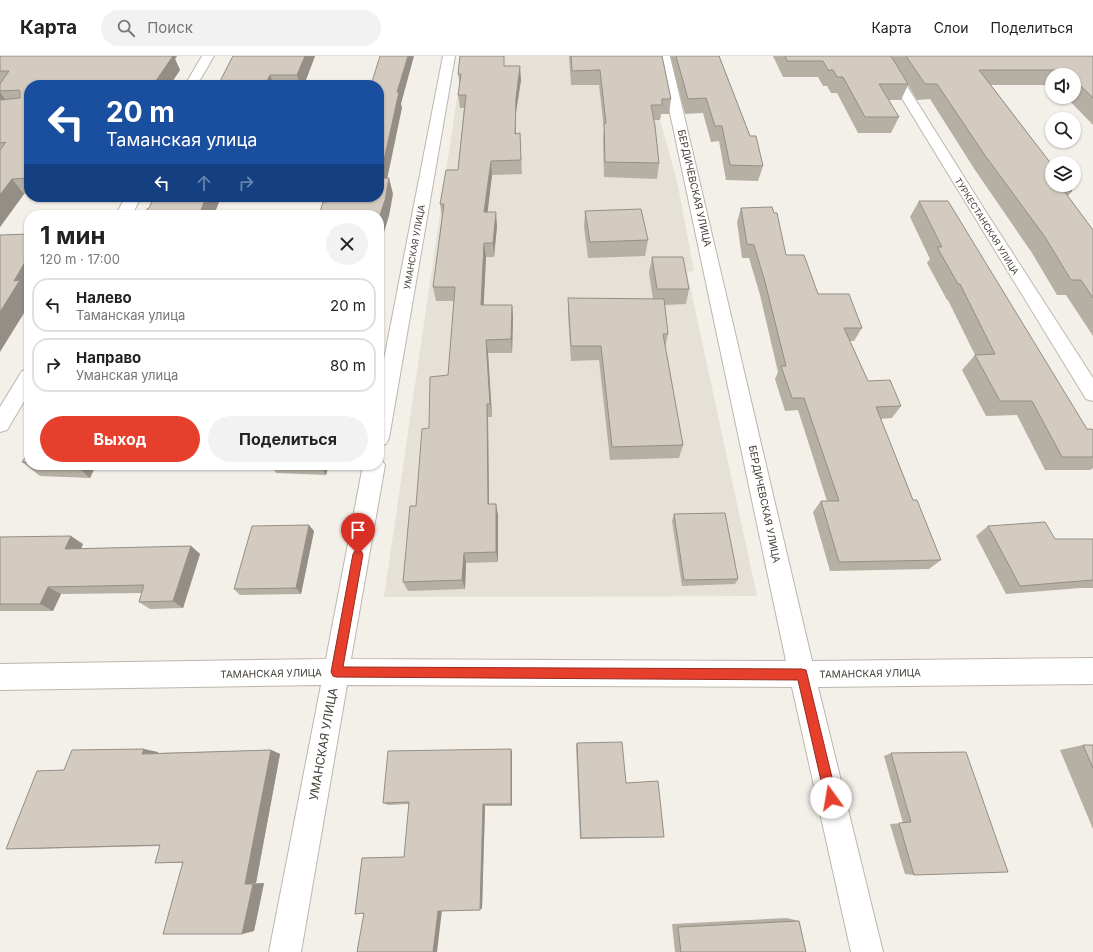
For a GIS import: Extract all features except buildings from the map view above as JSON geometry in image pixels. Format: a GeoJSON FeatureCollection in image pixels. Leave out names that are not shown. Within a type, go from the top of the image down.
{"type":"FeatureCollection","features":[{"type":"Feature","properties":{"kind":"street"},"geometry":{"type":"LineString","coordinates":[[194,80],[208,56]]}},
{"type":"Feature","properties":{"kind":"street","name":"УМАНСКАЯ УЛИЦА"},"geometry":{"type":"LineString","coordinates":[[384,411],[449,56]]}},
{"type":"Feature","properties":{"kind":"street","name":"БЕРДИЧЕВСКАЯ УЛИЦА"},"geometry":{"type":"LineString","coordinates":[[664,56],[802,674],[868,952]]}},
{"type":"Feature","properties":{"kind":"street","name":"ТУРКЕСТАНСКАЯ УЛИЦА"},"geometry":{"type":"LineString","coordinates":[[882,56],[1093,394]]}},
{"type":"Feature","properties":{"kind":"street"},"geometry":{"type":"LineString","coordinates":[[0,424],[24,384]]}},
{"type":"Feature","properties":{"kind":"street","name":"УМАНСКАЯ УЛИЦА"},"geometry":{"type":"LineString","coordinates":[[285,952],[373,470]]}},
{"type":"Feature","properties":{"kind":"street","name":"ТАМАНСКАЯ УЛИЦА"},"geometry":{"type":"LineString","coordinates":[[0,677],[336,672],[802,674],[1093,671]]}},
{"type":"Feature","properties":{"kind":"shaded area"},"geometry":{"type":"Polygon","coordinates":[[[463,56],[647,56],[644,63],[677,181],[694,271],[687,272],[757,596],[384,597],[463,56]]]}},
{"type":"Feature","properties":{"kind":"route"},"geometry":{"type":"LineString","coordinates":[[358,554],[336,672],[802,674],[831,798]]}}]}
